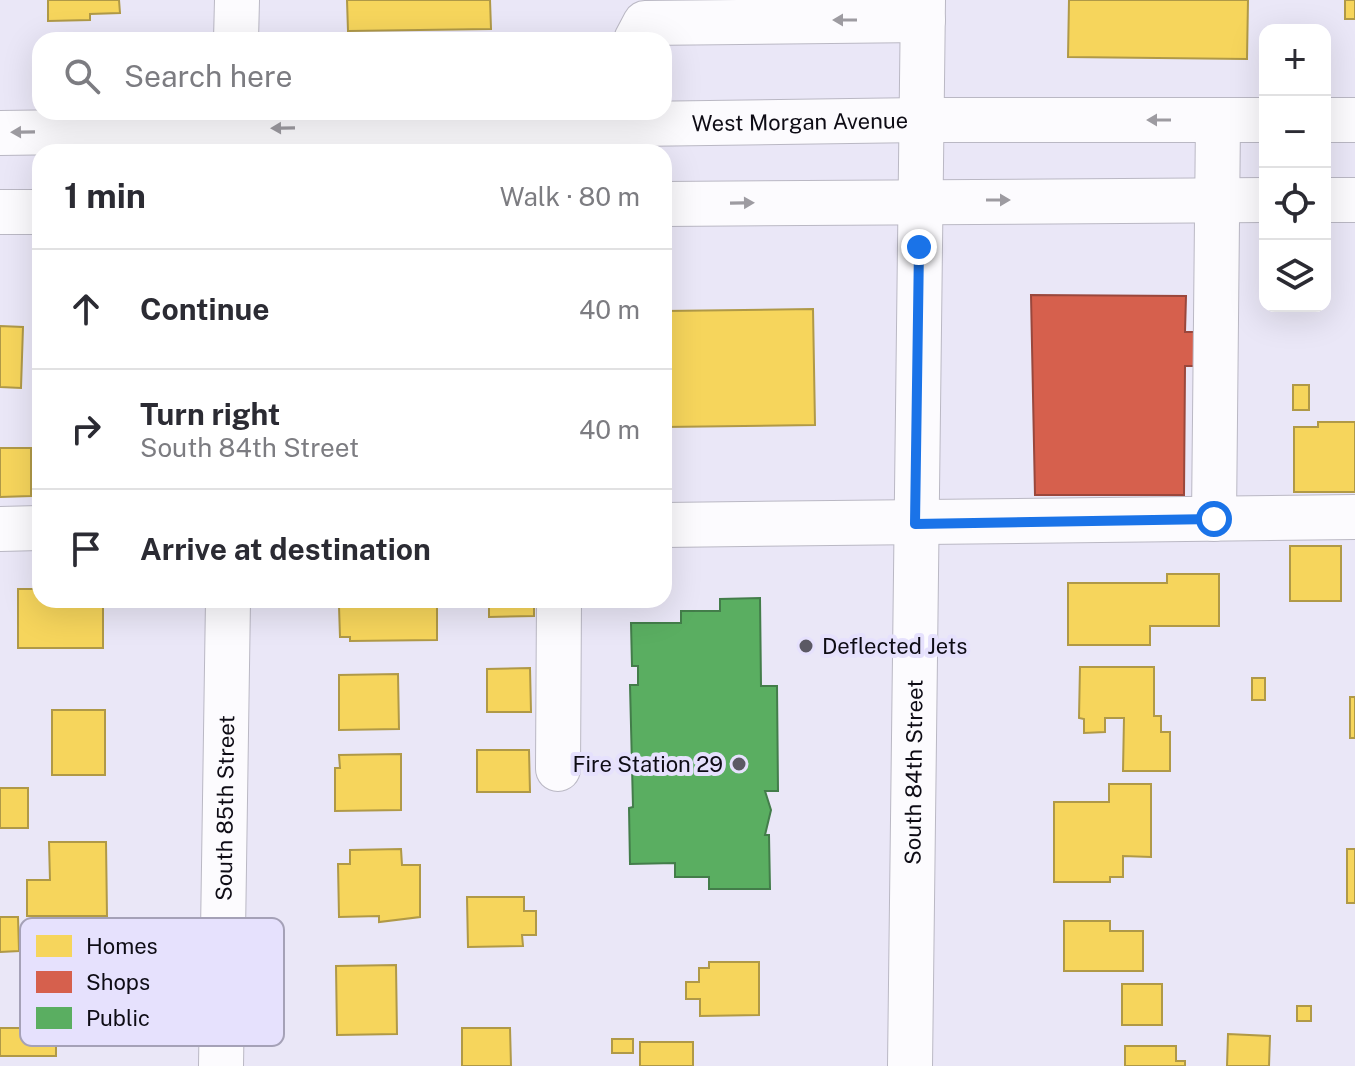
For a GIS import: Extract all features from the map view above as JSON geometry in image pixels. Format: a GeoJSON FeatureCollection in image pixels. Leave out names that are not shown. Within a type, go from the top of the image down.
{"type":"FeatureCollection","features":[{"type":"Feature","properties":{"kind":"street"},"geometry":{"type":"LineString","coordinates":[[236,32],[237,0]]}},
{"type":"Feature","properties":{"kind":"street"},"geometry":{"type":"LineString","coordinates":[[640,32],[923,10]]}},
{"type":"Feature","properties":{"kind":"street","name":"South 84th Street"},"geometry":{"type":"LineString","coordinates":[[910,1066],[923,10]]}},
{"type":"Feature","properties":{"kind":"street","name":"West Morgan Avenue"},"geometry":{"type":"LineString","coordinates":[[0,133],[601,129],[921,120],[1259,120]]}},
{"type":"Feature","properties":{"kind":"street"},"geometry":{"type":"LineString","coordinates":[[1214,519],[1218,120]]}},
{"type":"Feature","properties":{"kind":"street"},"geometry":{"type":"LineString","coordinates":[[1331,120],[1355,120]]}},
{"type":"Feature","properties":{"kind":"street"},"geometry":{"type":"LineString","coordinates":[[672,204],[1259,200]]}},
{"type":"Feature","properties":{"kind":"street"},"geometry":{"type":"LineString","coordinates":[[1331,200],[1355,200]]}},
{"type":"Feature","properties":{"kind":"street"},"geometry":{"type":"LineString","coordinates":[[0,212],[32,212]]}},
{"type":"Feature","properties":{"kind":"street"},"geometry":{"type":"LineString","coordinates":[[672,525],[1355,517]]}},
{"type":"Feature","properties":{"kind":"street"},"geometry":{"type":"LineString","coordinates":[[0,529],[32,528]]}},
{"type":"Feature","properties":{"kind":"street","name":"South 85th Street"},"geometry":{"type":"LineString","coordinates":[[223,918],[228,608]]}},
{"type":"Feature","properties":{"kind":"street"},"geometry":{"type":"LineString","coordinates":[[558,769],[559,608]]}},
{"type":"Feature","properties":{"kind":"street","name":"South 85th Street"},"geometry":{"type":"LineString","coordinates":[[221,1046],[221,1066]]}},
{"type":"Feature","properties":{"kind":"building: Homes"},"geometry":{"type":"Polygon","coordinates":[[[48,0],[119,0],[120,13],[90,14],[90,20],[48,21],[48,0]]]}},
{"type":"Feature","properties":{"kind":"building: Homes"},"geometry":{"type":"Polygon","coordinates":[[[347,0],[490,0],[491,29],[348,31],[347,0]]]}},
{"type":"Feature","properties":{"kind":"building: Homes"},"geometry":{"type":"Polygon","coordinates":[[[1069,0],[1248,0],[1247,59],[1068,57],[1069,0]]]}},
{"type":"Feature","properties":{"kind":"building: Homes"},"geometry":{"type":"Polygon","coordinates":[[[1345,0],[1355,0],[1355,19],[1345,19],[1345,0]]]}},
{"type":"Feature","properties":{"kind":"building: Homes"},"geometry":{"type":"Polygon","coordinates":[[[813,309],[815,425],[672,427],[672,311],[813,309]]]}},
{"type":"Feature","properties":{"kind":"building: Homes"},"geometry":{"type":"Polygon","coordinates":[[[0,326],[23,327],[21,388],[0,387],[0,326]]]}},
{"type":"Feature","properties":{"kind":"building: Homes"},"geometry":{"type":"Polygon","coordinates":[[[1293,385],[1309,385],[1309,410],[1293,410],[1293,385]]]}},
{"type":"Feature","properties":{"kind":"building: Homes"},"geometry":{"type":"Polygon","coordinates":[[[1318,422],[1355,422],[1355,492],[1294,492],[1294,427],[1318,427],[1318,422]]]}},
{"type":"Feature","properties":{"kind":"building: Homes"},"geometry":{"type":"Polygon","coordinates":[[[0,448],[31,448],[31,496],[0,497],[0,448]]]}},
{"type":"Feature","properties":{"kind":"building: Homes"},"geometry":{"type":"Polygon","coordinates":[[[1290,546],[1341,546],[1341,601],[1290,601],[1290,546]]]}},
{"type":"Feature","properties":{"kind":"building: Homes"},"geometry":{"type":"Polygon","coordinates":[[[1167,574],[1219,574],[1219,626],[1150,626],[1150,645],[1068,645],[1068,583],[1167,583],[1167,574]]]}},
{"type":"Feature","properties":{"kind":"building: Homes"},"geometry":{"type":"Polygon","coordinates":[[[18,589],[32,589],[32,608],[103,608],[103,648],[18,648],[18,589]]]}},
{"type":"Feature","properties":{"kind":"building: Homes"},"geometry":{"type":"Polygon","coordinates":[[[339,608],[437,608],[437,640],[350,641],[350,637],[340,637],[339,608]]]}},
{"type":"Feature","properties":{"kind":"building: Homes"},"geometry":{"type":"Polygon","coordinates":[[[489,608],[534,608],[534,616],[489,617],[489,608]]]}},
{"type":"Feature","properties":{"kind":"building: Homes"},"geometry":{"type":"Polygon","coordinates":[[[1080,667],[1154,667],[1154,716],[1161,716],[1161,732],[1170,732],[1170,771],[1123,771],[1124,718],[1105,718],[1105,732],[1084,733],[1084,719],[1079,718],[1080,667]]]}},
{"type":"Feature","properties":{"kind":"building: Homes"},"geometry":{"type":"Polygon","coordinates":[[[530,668],[531,712],[487,712],[487,669],[530,668]]]}},
{"type":"Feature","properties":{"kind":"building: Homes"},"geometry":{"type":"Polygon","coordinates":[[[398,674],[399,729],[339,730],[339,675],[398,674]]]}},
{"type":"Feature","properties":{"kind":"building: Homes"},"geometry":{"type":"Polygon","coordinates":[[[1252,678],[1265,678],[1265,700],[1252,700],[1252,678]]]}},
{"type":"Feature","properties":{"kind":"building: Homes"},"geometry":{"type":"Polygon","coordinates":[[[1350,697],[1355,697],[1355,738],[1350,738],[1350,697]]]}},
{"type":"Feature","properties":{"kind":"building: Homes"},"geometry":{"type":"Polygon","coordinates":[[[52,710],[105,710],[105,775],[52,775],[52,710]]]}},
{"type":"Feature","properties":{"kind":"building: Homes"},"geometry":{"type":"Polygon","coordinates":[[[477,750],[529,750],[530,792],[477,792],[477,750]]]}},
{"type":"Feature","properties":{"kind":"building: Homes"},"geometry":{"type":"Polygon","coordinates":[[[401,754],[401,810],[335,811],[335,768],[340,768],[339,755],[401,754]]]}},
{"type":"Feature","properties":{"kind":"building: Homes"},"geometry":{"type":"Polygon","coordinates":[[[1109,784],[1151,784],[1151,857],[1123,856],[1123,877],[1110,877],[1110,882],[1054,882],[1054,802],[1109,802],[1109,784]]]}},
{"type":"Feature","properties":{"kind":"building: Homes"},"geometry":{"type":"Polygon","coordinates":[[[0,788],[28,788],[28,828],[0,828],[0,788]]]}},
{"type":"Feature","properties":{"kind":"building: Homes"},"geometry":{"type":"Polygon","coordinates":[[[49,842],[106,842],[107,916],[27,916],[27,880],[50,880],[49,842]]]}},
{"type":"Feature","properties":{"kind":"building: Homes"},"geometry":{"type":"Polygon","coordinates":[[[401,849],[402,865],[420,865],[420,917],[379,922],[379,916],[339,917],[338,864],[350,864],[350,850],[401,849]]]}},
{"type":"Feature","properties":{"kind":"building: Homes"},"geometry":{"type":"Polygon","coordinates":[[[1347,849],[1355,849],[1355,903],[1347,903],[1347,849]]]}},
{"type":"Feature","properties":{"kind":"building: Homes"},"geometry":{"type":"Polygon","coordinates":[[[467,897],[524,897],[524,911],[536,911],[536,935],[522,935],[523,946],[468,947],[467,897]]]}},
{"type":"Feature","properties":{"kind":"building: Homes"},"geometry":{"type":"Polygon","coordinates":[[[0,917],[18,917],[19,951],[0,952],[0,917]]]}},
{"type":"Feature","properties":{"kind":"building: Homes"},"geometry":{"type":"Polygon","coordinates":[[[1064,921],[1110,921],[1110,931],[1143,931],[1143,971],[1064,971],[1064,921]]]}},
{"type":"Feature","properties":{"kind":"building: Homes"},"geometry":{"type":"Polygon","coordinates":[[[709,962],[759,962],[759,1015],[700,1016],[700,999],[686,999],[686,982],[699,982],[699,968],[709,968],[709,962]]]}},
{"type":"Feature","properties":{"kind":"building: Homes"},"geometry":{"type":"Polygon","coordinates":[[[396,965],[397,1034],[337,1035],[336,966],[396,965]]]}},
{"type":"Feature","properties":{"kind":"building: Homes"},"geometry":{"type":"Polygon","coordinates":[[[1122,984],[1162,984],[1162,1025],[1122,1025],[1122,984]]]}},
{"type":"Feature","properties":{"kind":"building: Homes"},"geometry":{"type":"Polygon","coordinates":[[[1297,1006],[1311,1006],[1311,1021],[1297,1021],[1297,1006]]]}},
{"type":"Feature","properties":{"kind":"building: Homes"},"geometry":{"type":"Polygon","coordinates":[[[0,1028],[20,1028],[20,1046],[56,1046],[56,1056],[0,1056],[0,1028]]]}},
{"type":"Feature","properties":{"kind":"building: Homes"},"geometry":{"type":"Polygon","coordinates":[[[462,1028],[510,1028],[511,1066],[462,1066],[462,1028]]]}},
{"type":"Feature","properties":{"kind":"building: Homes"},"geometry":{"type":"Polygon","coordinates":[[[1228,1034],[1270,1036],[1269,1066],[1227,1066],[1228,1034]]]}},
{"type":"Feature","properties":{"kind":"building: Homes"},"geometry":{"type":"Polygon","coordinates":[[[612,1039],[633,1039],[633,1053],[612,1053],[612,1039]]]}},
{"type":"Feature","properties":{"kind":"building: Homes"},"geometry":{"type":"Polygon","coordinates":[[[640,1042],[693,1042],[693,1066],[640,1066],[640,1042]]]}},
{"type":"Feature","properties":{"kind":"building: Homes"},"geometry":{"type":"Polygon","coordinates":[[[1125,1046],[1176,1046],[1176,1061],[1185,1061],[1185,1066],[1125,1066],[1125,1046]]]}},
{"type":"Feature","properties":{"kind":"building: Shops"},"geometry":{"type":"Polygon","coordinates":[[[1031,295],[1186,296],[1185,332],[1198,332],[1198,366],[1185,366],[1184,495],[1035,495],[1031,295]]]}},
{"type":"Feature","properties":{"kind":"building: Public"},"geometry":{"type":"Polygon","coordinates":[[[760,598],[761,686],[777,686],[778,791],[765,791],[771,810],[765,835],[769,835],[770,889],[709,889],[709,877],[675,877],[675,863],[630,864],[629,808],[633,807],[630,685],[638,685],[638,666],[632,666],[631,623],[681,623],[681,611],[720,611],[720,599],[760,598]]]}},
{"type":"Feature","properties":{"kind":"place","name":"Deflected Jets"},"geometry":{"type":"Point","coordinates":[806,646]}},
{"type":"Feature","properties":{"kind":"place","name":"Fire Station 29"},"geometry":{"type":"Point","coordinates":[739,764]}},
{"type":"Feature","properties":{"kind":"route"},"geometry":{"type":"LineString","coordinates":[[919,247],[915,524],[1214,519]]}}]}
